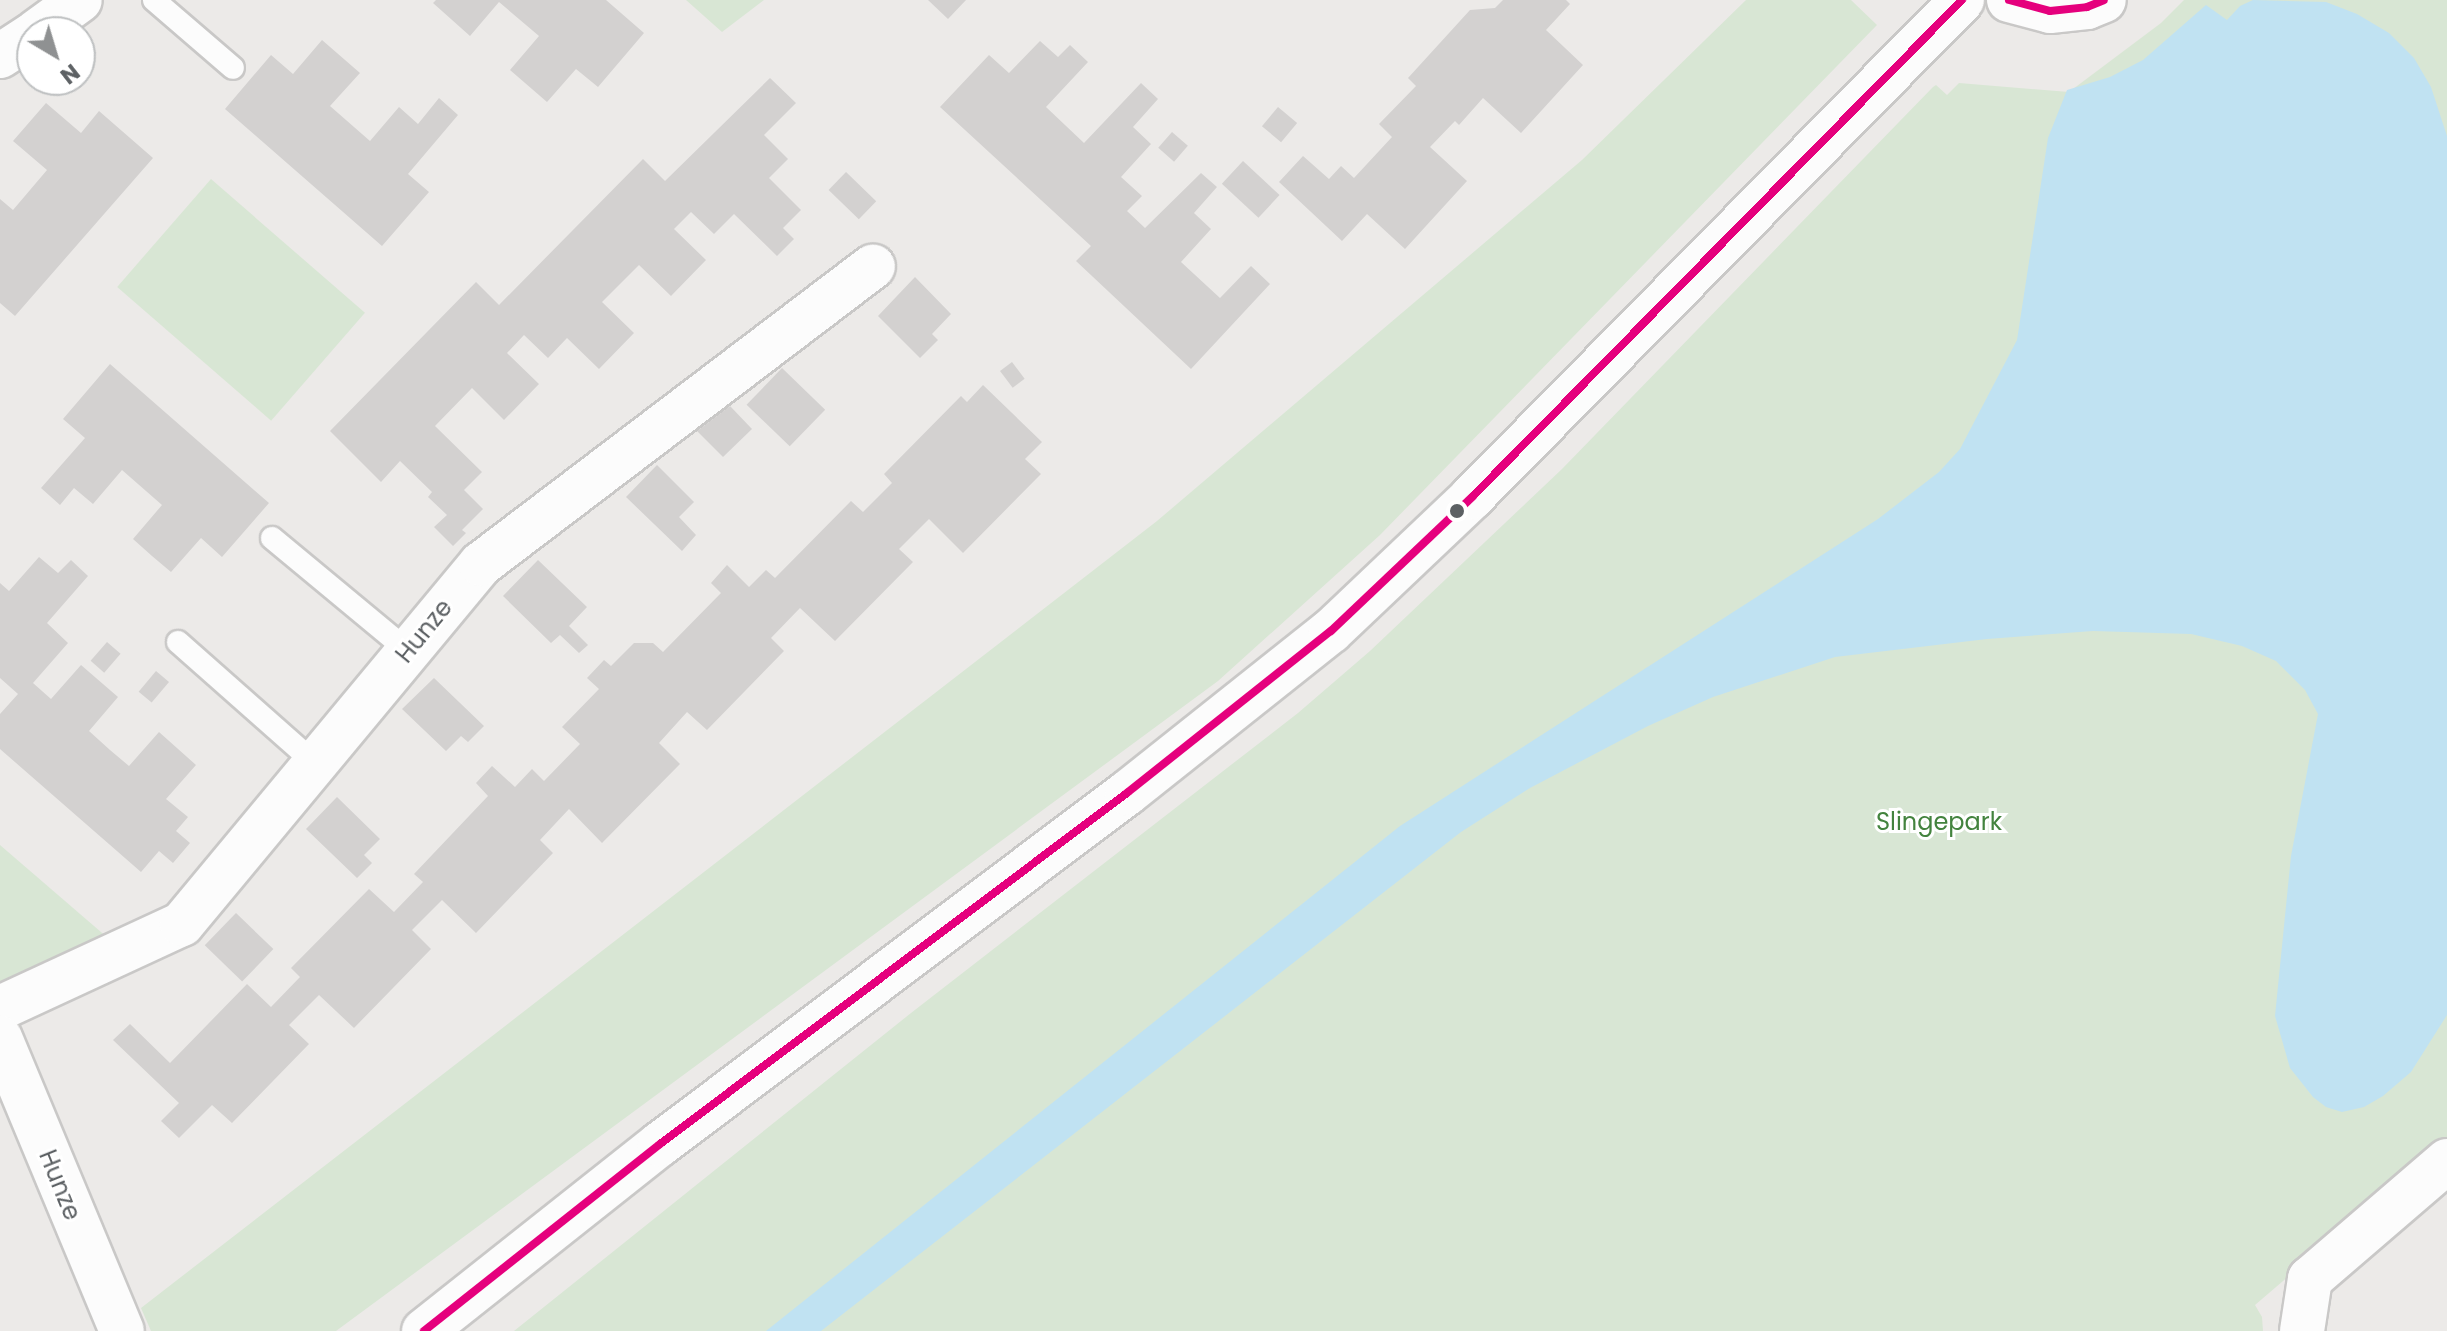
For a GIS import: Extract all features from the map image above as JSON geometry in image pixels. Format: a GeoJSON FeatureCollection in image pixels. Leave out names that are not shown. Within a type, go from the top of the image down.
{"type":"FeatureCollection","features":[{"type":"Feature","properties":{"kind":"street"},"geometry":{"type":"LineString","coordinates":[[424,1331],[660,1144],[1127,793],[1331,631],[1472,497],[1962,0]]}},
{"type":"Feature","properties":{"kind":"street"},"geometry":{"type":"LineString","coordinates":[[2009,0],[2050,11],[2087,7],[2104,0]]}},
{"type":"Feature","properties":{"kind":"street"},"geometry":{"type":"LineString","coordinates":[[0,56],[16,43]]}},
{"type":"Feature","properties":{"kind":"street","name":"Hunze"},"geometry":{"type":"LineString","coordinates":[[0,1008],[182,924],[481,564],[873,266]]}},
{"type":"Feature","properties":{"kind":"street","name":"Hunze"},"geometry":{"type":"LineString","coordinates":[[0,1038],[122,1331]]}},
{"type":"Feature","properties":{"kind":"street"},"geometry":{"type":"LineString","coordinates":[[2302,1331],[2310,1279],[2447,1161]]}},
{"type":"Feature","properties":{"kind":"lane"},"geometry":{"type":"LineString","coordinates":[[154,0],[233,68]]}},
{"type":"Feature","properties":{"kind":"lane"},"geometry":{"type":"LineString","coordinates":[[272,538],[408,651]]}},
{"type":"Feature","properties":{"kind":"lane"},"geometry":{"type":"LineString","coordinates":[[178,642],[317,765]]}},
{"type":"Feature","properties":{"kind":"green space"},"geometry":{"type":"Polygon","coordinates":[[[686,0],[764,0],[722,32],[686,0]]]}},
{"type":"Feature","properties":{"kind":"green space"},"geometry":{"type":"Polygon","coordinates":[[[1746,0],[1851,0],[1877,25],[1380,535],[1218,681],[336,1331],[151,1331],[141,1308],[1157,521],[1582,160],[1746,0]]]}},
{"type":"Feature","properties":{"kind":"green space","name":"Slingepark"},"geometry":{"type":"Polygon","coordinates":[[[2184,0],[2447,0],[2447,1141],[2255,1305],[2262,1317],[2263,1331],[514,1331],[911,1013],[1298,713],[1370,651],[1562,469],[1933,87],[1936,85],[1947,95],[1959,83],[2069,92],[2161,23],[2184,0]]]}},
{"type":"Feature","properties":{"kind":"green space"},"geometry":{"type":"Polygon","coordinates":[[[211,179],[365,313],[271,421],[117,287],[211,179]]]}},
{"type":"Feature","properties":{"kind":"green space"},"geometry":{"type":"Polygon","coordinates":[[[0,845],[123,951],[0,1008],[0,845]]]}},
{"type":"Feature","properties":{"kind":"water"},"geometry":{"type":"Polygon","coordinates":[[[2253,0],[2326,2],[2357,14],[2389,33],[2414,58],[2431,87],[2447,136],[2447,1015],[2411,1072],[2383,1096],[2364,1107],[2342,1112],[2326,1107],[2313,1097],[2290,1068],[2275,1016],[2291,856],[2318,714],[2305,690],[2276,661],[2242,646],[2191,634],[2093,631],[1987,639],[1835,657],[1713,697],[1648,726],[1530,788],[1461,832],[821,1331],[766,1331],[1400,826],[1878,519],[1939,472],[1960,449],[2017,340],[2048,138],[2067,90],[2110,77],[2143,60],[2206,5],[2227,20],[2240,6],[2253,0]]]}},
{"type":"Feature","properties":{"kind":"building"},"geometry":{"type":"Polygon","coordinates":[[[436,0],[606,0],[644,33],[598,87],[576,69],[547,102],[510,70],[539,36],[499,2],[470,36],[433,3],[436,0]]]}},
{"type":"Feature","properties":{"kind":"building"},"geometry":{"type":"Polygon","coordinates":[[[928,0],[966,0],[948,19],[928,0]]]}},
{"type":"Feature","properties":{"kind":"building"},"geometry":{"type":"Polygon","coordinates":[[[1503,0],[1566,0],[1570,4],[1546,30],[1583,65],[1521,133],[1483,98],[1459,125],[1455,121],[1430,147],[1467,181],[1405,249],[1367,214],[1342,241],[1279,182],[1303,156],[1329,179],[1341,166],[1354,178],[1392,137],[1379,124],[1416,86],[1408,78],[1470,10],[1495,8],[1503,0]]]}},
{"type":"Feature","properties":{"kind":"building"},"geometry":{"type":"Polygon","coordinates":[[[322,40],[360,73],[330,106],[370,141],[399,107],[418,124],[439,98],[458,115],[408,174],[429,192],[382,246],[225,109],[271,55],[293,74],[322,40]]]}},
{"type":"Feature","properties":{"kind":"building"},"geometry":{"type":"Polygon","coordinates":[[[1040,41],[1058,57],[1070,45],[1088,62],[1046,107],[1084,143],[1141,83],[1158,99],[1133,127],[1151,144],[1121,177],[1142,196],[1127,211],[1145,228],[1201,173],[1217,187],[1194,213],[1211,229],[1181,262],[1220,298],[1251,266],[1270,284],[1191,369],[1076,261],[1091,246],[940,107],[989,55],[1009,73],[1040,41]]]}},
{"type":"Feature","properties":{"kind":"building"},"geometry":{"type":"Polygon","coordinates":[[[770,78],[796,103],[764,135],[788,159],[769,178],[801,210],[783,228],[794,239],[777,256],[734,214],[714,234],[691,212],[674,229],[706,260],[671,296],[639,265],[602,302],[634,333],[599,369],[567,338],[548,358],[524,335],[507,353],[539,384],[504,420],[472,388],[435,426],[482,472],[464,490],[483,509],[462,530],[466,533],[453,546],[434,527],[447,515],[428,497],[432,492],[400,461],[381,482],[330,431],[476,282],[499,305],[643,159],[665,181],[770,78]]]}},
{"type":"Feature","properties":{"kind":"building"},"geometry":{"type":"Polygon","coordinates":[[[46,103],[81,133],[99,111],[153,158],[15,316],[0,303],[0,199],[13,210],[47,170],[13,141],[46,103]]]}},
{"type":"Feature","properties":{"kind":"building"},"geometry":{"type":"Polygon","coordinates":[[[1278,107],[1297,123],[1281,142],[1262,126],[1278,107]]]}},
{"type":"Feature","properties":{"kind":"building"},"geometry":{"type":"Polygon","coordinates":[[[1172,132],[1188,146],[1174,162],[1158,148],[1172,132]]]}},
{"type":"Feature","properties":{"kind":"building"},"geometry":{"type":"Polygon","coordinates":[[[1243,161],[1280,195],[1258,218],[1222,184],[1243,161]]]}},
{"type":"Feature","properties":{"kind":"building"},"geometry":{"type":"Polygon","coordinates":[[[846,172],[876,201],[859,219],[829,190],[846,172]]]}},
{"type":"Feature","properties":{"kind":"building"},"geometry":{"type":"Polygon","coordinates":[[[915,277],[951,314],[932,334],[938,340],[920,358],[878,316],[915,277]]]}},
{"type":"Feature","properties":{"kind":"building"},"geometry":{"type":"Polygon","coordinates":[[[1012,362],[1025,379],[1013,388],[1000,371],[1012,362]]]}},
{"type":"Feature","properties":{"kind":"building"},"geometry":{"type":"Polygon","coordinates":[[[110,364],[269,503],[222,557],[201,538],[171,572],[152,556],[133,539],[162,505],[122,470],[93,504],[74,488],[60,505],[41,488],[85,438],[63,419],[110,364]]]}},
{"type":"Feature","properties":{"kind":"building"},"geometry":{"type":"Polygon","coordinates":[[[782,368],[825,410],[790,446],[747,405],[782,368]]]}},
{"type":"Feature","properties":{"kind":"building"},"geometry":{"type":"Polygon","coordinates":[[[983,385],[1042,442],[1025,459],[1041,474],[963,553],[929,519],[899,549],[913,562],[835,641],[800,608],[771,638],[784,651],[707,730],[687,712],[659,743],[680,764],[602,843],[569,809],[540,840],[553,853],[476,933],[442,900],[412,930],[431,949],[354,1028],[319,995],[289,1025],[309,1044],[232,1123],[212,1105],[179,1138],[161,1121],[179,1103],[113,1040],[130,1024],[170,1063],[247,984],[271,1007],[300,977],[291,968],[369,889],[394,912],[423,882],[414,874],[488,796],[476,783],[492,766],[515,787],[532,769],[544,781],[580,744],[562,727],[599,689],[587,678],[604,660],[611,666],[634,643],[653,643],[663,652],[721,593],[711,583],[727,565],[749,587],[766,570],[775,578],[851,501],[863,512],[892,483],[884,474],[961,396],[967,402],[983,385]]]}},
{"type":"Feature","properties":{"kind":"building"},"geometry":{"type":"Polygon","coordinates":[[[730,406],[752,429],[723,457],[697,431],[730,406]]]}},
{"type":"Feature","properties":{"kind":"building"},"geometry":{"type":"Polygon","coordinates":[[[657,465],[694,502],[679,517],[696,535],[682,551],[626,497],[657,465]]]}},
{"type":"Feature","properties":{"kind":"building"},"geometry":{"type":"Polygon","coordinates":[[[39,557],[58,573],[71,560],[88,576],[47,623],[68,643],[33,683],[51,699],[81,665],[118,697],[89,731],[110,750],[129,766],[159,732],[196,765],[166,799],[188,817],[176,831],[190,843],[173,863],[159,851],[141,872],[0,749],[0,714],[18,694],[0,678],[0,583],[9,591],[39,557]]]}},
{"type":"Feature","properties":{"kind":"building"},"geometry":{"type":"Polygon","coordinates":[[[538,560],[587,607],[569,626],[588,645],[579,653],[560,635],[551,643],[503,596],[538,560]]]}},
{"type":"Feature","properties":{"kind":"building"},"geometry":{"type":"Polygon","coordinates":[[[107,642],[121,654],[104,673],[91,661],[107,642]]]}},
{"type":"Feature","properties":{"kind":"building"},"geometry":{"type":"Polygon","coordinates":[[[156,671],[169,682],[152,703],[139,692],[156,671]]]}},
{"type":"Feature","properties":{"kind":"building"},"geometry":{"type":"Polygon","coordinates":[[[434,678],[484,726],[468,742],[461,736],[446,751],[402,709],[434,678]]]}},
{"type":"Feature","properties":{"kind":"building"},"geometry":{"type":"Polygon","coordinates":[[[337,797],[380,839],[364,855],[372,863],[357,878],[306,829],[337,797]]]}},
{"type":"Feature","properties":{"kind":"building"},"geometry":{"type":"Polygon","coordinates":[[[236,913],[273,949],[242,981],[205,945],[236,913]]]}},
{"type":"Feature","properties":{"kind":"transit line"},"geometry":{"type":"LineString","coordinates":[[424,1331],[660,1144],[1127,793],[1331,631],[1472,497],[1962,0]]}},
{"type":"Feature","properties":{"kind":"transit line"},"geometry":{"type":"LineString","coordinates":[[2009,0],[2050,11],[2087,7],[2104,0]]}}]}
